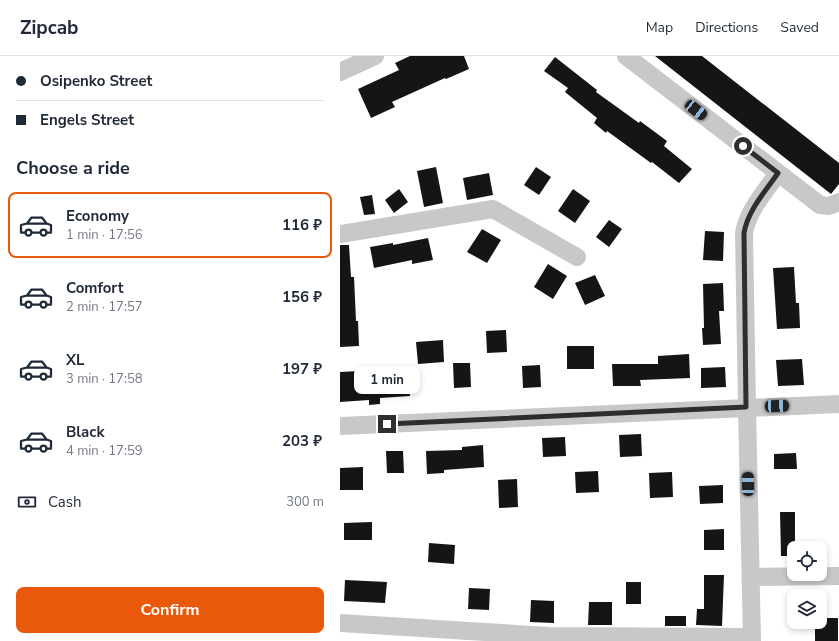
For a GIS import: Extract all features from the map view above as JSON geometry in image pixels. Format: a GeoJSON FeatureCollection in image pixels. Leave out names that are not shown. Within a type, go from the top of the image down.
{"type":"FeatureCollection","features":[{"type":"Feature","properties":{"kind":"street"},"geometry":{"type":"LineString","coordinates":[[340,72],[375,56]]}},
{"type":"Feature","properties":{"kind":"street"},"geometry":{"type":"LineString","coordinates":[[626,56],[820,205],[829,206],[839,202]]}},
{"type":"Feature","properties":{"kind":"street"},"geometry":{"type":"LineString","coordinates":[[340,623],[549,636],[752,639],[746,407],[744,233],[746,222],[752,211],[778,173]]}},
{"type":"Feature","properties":{"kind":"street"},"geometry":{"type":"LineString","coordinates":[[340,234],[493,209],[577,257]]}},
{"type":"Feature","properties":{"kind":"street"},"geometry":{"type":"LineString","coordinates":[[340,426],[839,404]]}},
{"type":"Feature","properties":{"kind":"street"},"geometry":{"type":"LineString","coordinates":[[751,576],[839,576]]}},
{"type":"Feature","properties":{"kind":"building"},"geometry":{"type":"Polygon","coordinates":[[[410,56],[464,56],[469,69],[392,102],[395,107],[371,118],[358,89],[399,70],[395,63],[410,56]]]}},
{"type":"Feature","properties":{"kind":"building"},"geometry":{"type":"Polygon","coordinates":[[[655,56],[702,56],[839,163],[839,184],[831,194],[655,56]]]}},
{"type":"Feature","properties":{"kind":"building"},"geometry":{"type":"Polygon","coordinates":[[[555,57],[597,90],[596,92],[667,141],[664,146],[692,169],[679,183],[652,162],[651,163],[607,131],[606,133],[594,123],[597,118],[565,92],[568,88],[544,71],[555,57]]]}},
{"type":"Feature","properties":{"kind":"building"},"geometry":{"type":"Polygon","coordinates":[[[436,167],[443,203],[424,207],[417,171],[436,167]]]}},
{"type":"Feature","properties":{"kind":"building"},"geometry":{"type":"Polygon","coordinates":[[[536,167],[551,177],[539,195],[524,185],[536,167]]]}},
{"type":"Feature","properties":{"kind":"building"},"geometry":{"type":"Polygon","coordinates":[[[489,173],[493,195],[467,200],[463,178],[489,173]]]}},
{"type":"Feature","properties":{"kind":"building"},"geometry":{"type":"Polygon","coordinates":[[[399,189],[408,202],[394,213],[385,200],[399,189]]]}},
{"type":"Feature","properties":{"kind":"building"},"geometry":{"type":"Polygon","coordinates":[[[573,189],[590,201],[575,223],[558,211],[573,189]]]}},
{"type":"Feature","properties":{"kind":"building"},"geometry":{"type":"Polygon","coordinates":[[[372,195],[375,214],[364,215],[360,197],[372,195]]]}},
{"type":"Feature","properties":{"kind":"building"},"geometry":{"type":"Polygon","coordinates":[[[609,220],[622,229],[609,247],[596,237],[609,220]]]}},
{"type":"Feature","properties":{"kind":"building"},"geometry":{"type":"Polygon","coordinates":[[[482,229],[501,240],[487,263],[467,252],[482,229]]]}},
{"type":"Feature","properties":{"kind":"building"},"geometry":{"type":"Polygon","coordinates":[[[705,231],[724,232],[723,261],[703,260],[705,231]]]}},
{"type":"Feature","properties":{"kind":"building"},"geometry":{"type":"Polygon","coordinates":[[[428,238],[433,260],[412,264],[412,260],[374,268],[370,247],[393,243],[393,245],[428,238]]]}},
{"type":"Feature","properties":{"kind":"building"},"geometry":{"type":"Polygon","coordinates":[[[340,245],[349,245],[351,277],[354,277],[359,346],[340,347],[340,245]]]}},
{"type":"Feature","properties":{"kind":"building"},"geometry":{"type":"Polygon","coordinates":[[[548,264],[567,276],[553,299],[534,287],[548,264]]]}},
{"type":"Feature","properties":{"kind":"building"},"geometry":{"type":"Polygon","coordinates":[[[794,267],[796,303],[799,303],[800,328],[777,329],[773,268],[794,267]]]}},
{"type":"Feature","properties":{"kind":"building"},"geometry":{"type":"Polygon","coordinates":[[[595,275],[605,296],[585,305],[575,283],[595,275]]]}},
{"type":"Feature","properties":{"kind":"building"},"geometry":{"type":"Polygon","coordinates":[[[723,283],[724,311],[719,311],[721,344],[703,345],[703,284],[723,283]]]}},
{"type":"Feature","properties":{"kind":"building"},"geometry":{"type":"Polygon","coordinates":[[[506,330],[507,352],[487,353],[486,331],[506,330]]]}},
{"type":"Feature","properties":{"kind":"building"},"geometry":{"type":"Polygon","coordinates":[[[443,340],[444,362],[418,364],[416,342],[443,340]]]}},
{"type":"Feature","properties":{"kind":"building"},"geometry":{"type":"Polygon","coordinates":[[[567,346],[594,346],[594,369],[567,369],[567,346]]]}},
{"type":"Feature","properties":{"kind":"building"},"geometry":{"type":"Polygon","coordinates":[[[689,354],[690,378],[640,380],[641,386],[613,386],[612,364],[658,364],[658,356],[689,354]]]}},
{"type":"Feature","properties":{"kind":"building"},"geometry":{"type":"Polygon","coordinates":[[[802,359],[804,385],[778,386],[776,360],[802,359]]]}},
{"type":"Feature","properties":{"kind":"building"},"geometry":{"type":"Polygon","coordinates":[[[453,363],[470,363],[471,387],[454,388],[453,363]]]}},
{"type":"Feature","properties":{"kind":"building"},"geometry":{"type":"Polygon","coordinates":[[[540,365],[541,387],[523,388],[522,366],[540,365]]]}},
{"type":"Feature","properties":{"kind":"building"},"geometry":{"type":"Polygon","coordinates":[[[725,367],[726,387],[701,388],[701,368],[725,367]]]}},
{"type":"Feature","properties":{"kind":"building"},"geometry":{"type":"Polygon","coordinates":[[[359,371],[359,376],[408,372],[410,396],[380,398],[380,404],[369,405],[369,400],[340,402],[340,372],[359,371]]]}},
{"type":"Feature","properties":{"kind":"building"},"geometry":{"type":"Polygon","coordinates":[[[641,434],[642,456],[620,457],[619,435],[641,434]]]}},
{"type":"Feature","properties":{"kind":"building"},"geometry":{"type":"Polygon","coordinates":[[[565,437],[566,456],[543,457],[542,438],[565,437]]]}},
{"type":"Feature","properties":{"kind":"building"},"geometry":{"type":"Polygon","coordinates":[[[483,445],[484,467],[444,470],[444,473],[427,474],[426,451],[462,450],[462,447],[483,445]]]}},
{"type":"Feature","properties":{"kind":"building"},"geometry":{"type":"Polygon","coordinates":[[[386,451],[403,451],[404,473],[387,473],[386,451]]]}},
{"type":"Feature","properties":{"kind":"building"},"geometry":{"type":"Polygon","coordinates":[[[796,453],[797,469],[774,469],[774,454],[796,453]]]}},
{"type":"Feature","properties":{"kind":"building"},"geometry":{"type":"Polygon","coordinates":[[[363,467],[363,490],[340,490],[340,468],[363,467]]]}},
{"type":"Feature","properties":{"kind":"building"},"geometry":{"type":"Polygon","coordinates":[[[598,471],[599,492],[576,493],[575,472],[598,471]]]}},
{"type":"Feature","properties":{"kind":"building"},"geometry":{"type":"Polygon","coordinates":[[[672,472],[673,497],[650,498],[649,473],[672,472]]]}},
{"type":"Feature","properties":{"kind":"building"},"geometry":{"type":"Polygon","coordinates":[[[517,479],[518,507],[499,508],[498,480],[517,479]]]}},
{"type":"Feature","properties":{"kind":"building"},"geometry":{"type":"Polygon","coordinates":[[[723,485],[723,503],[700,504],[699,486],[723,485]]]}},
{"type":"Feature","properties":{"kind":"building"},"geometry":{"type":"Polygon","coordinates":[[[780,512],[795,512],[795,541],[787,541],[787,556],[781,556],[780,512]]]}},
{"type":"Feature","properties":{"kind":"building"},"geometry":{"type":"Polygon","coordinates":[[[372,522],[372,540],[344,540],[344,523],[372,522]]]}},
{"type":"Feature","properties":{"kind":"building"},"geometry":{"type":"Polygon","coordinates":[[[724,529],[724,550],[704,550],[704,530],[724,529]]]}},
{"type":"Feature","properties":{"kind":"building"},"geometry":{"type":"Polygon","coordinates":[[[429,543],[455,545],[454,564],[428,562],[429,543]]]}},
{"type":"Feature","properties":{"kind":"building"},"geometry":{"type":"Polygon","coordinates":[[[704,575],[724,575],[722,626],[696,625],[697,609],[704,609],[704,575]]]}},
{"type":"Feature","properties":{"kind":"building"},"geometry":{"type":"Polygon","coordinates":[[[345,580],[387,582],[385,603],[344,601],[345,580]]]}},
{"type":"Feature","properties":{"kind":"building"},"geometry":{"type":"Polygon","coordinates":[[[626,582],[641,582],[641,604],[626,604],[626,582]]]}},
{"type":"Feature","properties":{"kind":"building"},"geometry":{"type":"Polygon","coordinates":[[[469,588],[490,589],[489,610],[468,609],[469,588]]]}},
{"type":"Feature","properties":{"kind":"building"},"geometry":{"type":"Polygon","coordinates":[[[531,600],[554,601],[554,623],[530,622],[531,600]]]}},
{"type":"Feature","properties":{"kind":"building"},"geometry":{"type":"Polygon","coordinates":[[[589,602],[612,602],[612,625],[588,625],[589,602]]]}},
{"type":"Feature","properties":{"kind":"building"},"geometry":{"type":"Polygon","coordinates":[[[665,616],[686,616],[686,626],[665,626],[665,616]]]}},
{"type":"Feature","properties":{"kind":"building"},"geometry":{"type":"Polygon","coordinates":[[[827,618],[838,618],[838,641],[815,641],[815,629],[827,629],[827,618]]]}},
{"type":"Feature","properties":{"kind":"route"},"geometry":{"type":"LineString","coordinates":[[387,424],[746,407],[744,233],[746,222],[752,211],[778,173],[743,146]]}}]}
